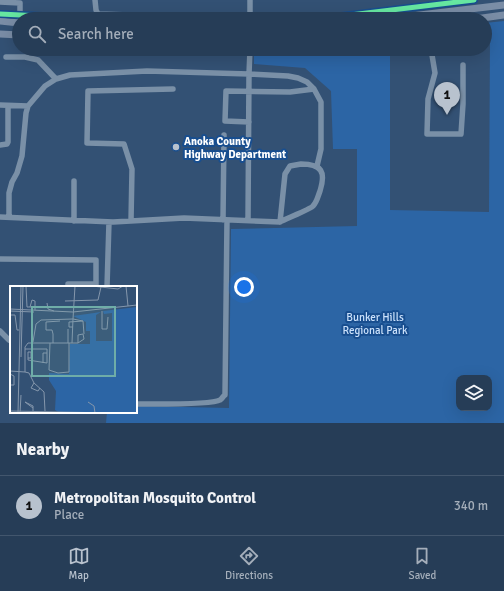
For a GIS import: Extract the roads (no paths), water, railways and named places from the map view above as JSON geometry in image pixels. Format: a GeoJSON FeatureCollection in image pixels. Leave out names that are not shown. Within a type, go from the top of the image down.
{"type":"FeatureCollection","features":[{"type":"Feature","properties":{"kind":"main road"},"geometry":{"type":"LineString","coordinates":[[445,12],[504,5]]}},
{"type":"Feature","properties":{"kind":"main road"},"geometry":{"type":"LineString","coordinates":[[492,17],[504,15]]}},
{"type":"Feature","properties":{"kind":"main road"},"geometry":{"type":"LineString","coordinates":[[0,22],[12,23]]}},
{"type":"Feature","properties":{"kind":"main road"},"geometry":{"type":"LineString","coordinates":[[0,34],[12,35]]}},
{"type":"Feature","properties":{"kind":"street"},"geometry":{"type":"LineString","coordinates":[[95,0],[97,12]]}},
{"type":"Feature","properties":{"kind":"street"},"geometry":{"type":"LineString","coordinates":[[250,0],[250,12]]}},
{"type":"Feature","properties":{"kind":"street"},"geometry":{"type":"LineString","coordinates":[[0,2],[20,1],[20,12]]}},
{"type":"Feature","properties":{"kind":"street"},"geometry":{"type":"LineString","coordinates":[[248,220],[250,56]]}},
{"type":"Feature","properties":{"kind":"street"},"geometry":{"type":"LineString","coordinates":[[432,56],[435,73],[428,99],[426,125],[427,134],[460,134],[463,104],[463,65]]}},
{"type":"Feature","properties":{"kind":"street"},"geometry":{"type":"LineString","coordinates":[[6,57],[25,57],[38,60],[56,79]]}},
{"type":"Feature","properties":{"kind":"street"},"geometry":{"type":"LineString","coordinates":[[9,218],[9,192],[22,156],[28,106],[45,86],[56,79],[70,75],[146,71],[249,74],[293,77],[307,82],[314,89],[321,102],[321,149],[317,166]]}},
{"type":"Feature","properties":{"kind":"street"},"geometry":{"type":"LineString","coordinates":[[131,221],[132,169],[124,144],[87,143],[88,91],[173,89]]}},
{"type":"Feature","properties":{"kind":"street"},"geometry":{"type":"LineString","coordinates":[[249,122],[225,121],[226,91],[290,92],[314,89]]}},
{"type":"Feature","properties":{"kind":"street"},"geometry":{"type":"LineString","coordinates":[[0,105],[28,106]]}},
{"type":"Feature","properties":{"kind":"street"},"geometry":{"type":"LineString","coordinates":[[0,145],[8,142],[8,106]]}},
{"type":"Feature","properties":{"kind":"street"},"geometry":{"type":"LineString","coordinates":[[137,404],[160,405],[210,403],[220,400],[224,395],[224,135]]}},
{"type":"Feature","properties":{"kind":"street"},"geometry":{"type":"LineString","coordinates":[[0,217],[109,222],[172,218],[280,222],[313,207],[322,185],[323,175],[317,166],[310,164],[290,166],[285,174],[280,222]]}},
{"type":"Feature","properties":{"kind":"street"},"geometry":{"type":"LineString","coordinates":[[74,181],[74,221]]}},
{"type":"Feature","properties":{"kind":"street"},"geometry":{"type":"LineString","coordinates":[[107,286],[109,222]]}},
{"type":"Feature","properties":{"kind":"street"},"geometry":{"type":"LineString","coordinates":[[0,259],[96,260],[96,286],[68,284],[68,286]]}},
{"type":"Feature","properties":{"kind":"street"},"geometry":{"type":"LineString","coordinates":[[0,331],[10,340]]}},
{"type":"Feature","properties":{"kind":"place","name":"Metropolitan Mosquito Control"},"geometry":{"type":"Point","coordinates":[447,115]}},
{"type":"Feature","properties":{"kind":"place","name":"Anoka County Highway Department"},"geometry":{"type":"Point","coordinates":[176,147]}},
{"type":"Feature","properties":{"kind":"park label","name":"Bunker Hills Regional Park"},"geometry":{"type":"Point","coordinates":[375,323]}}]}
